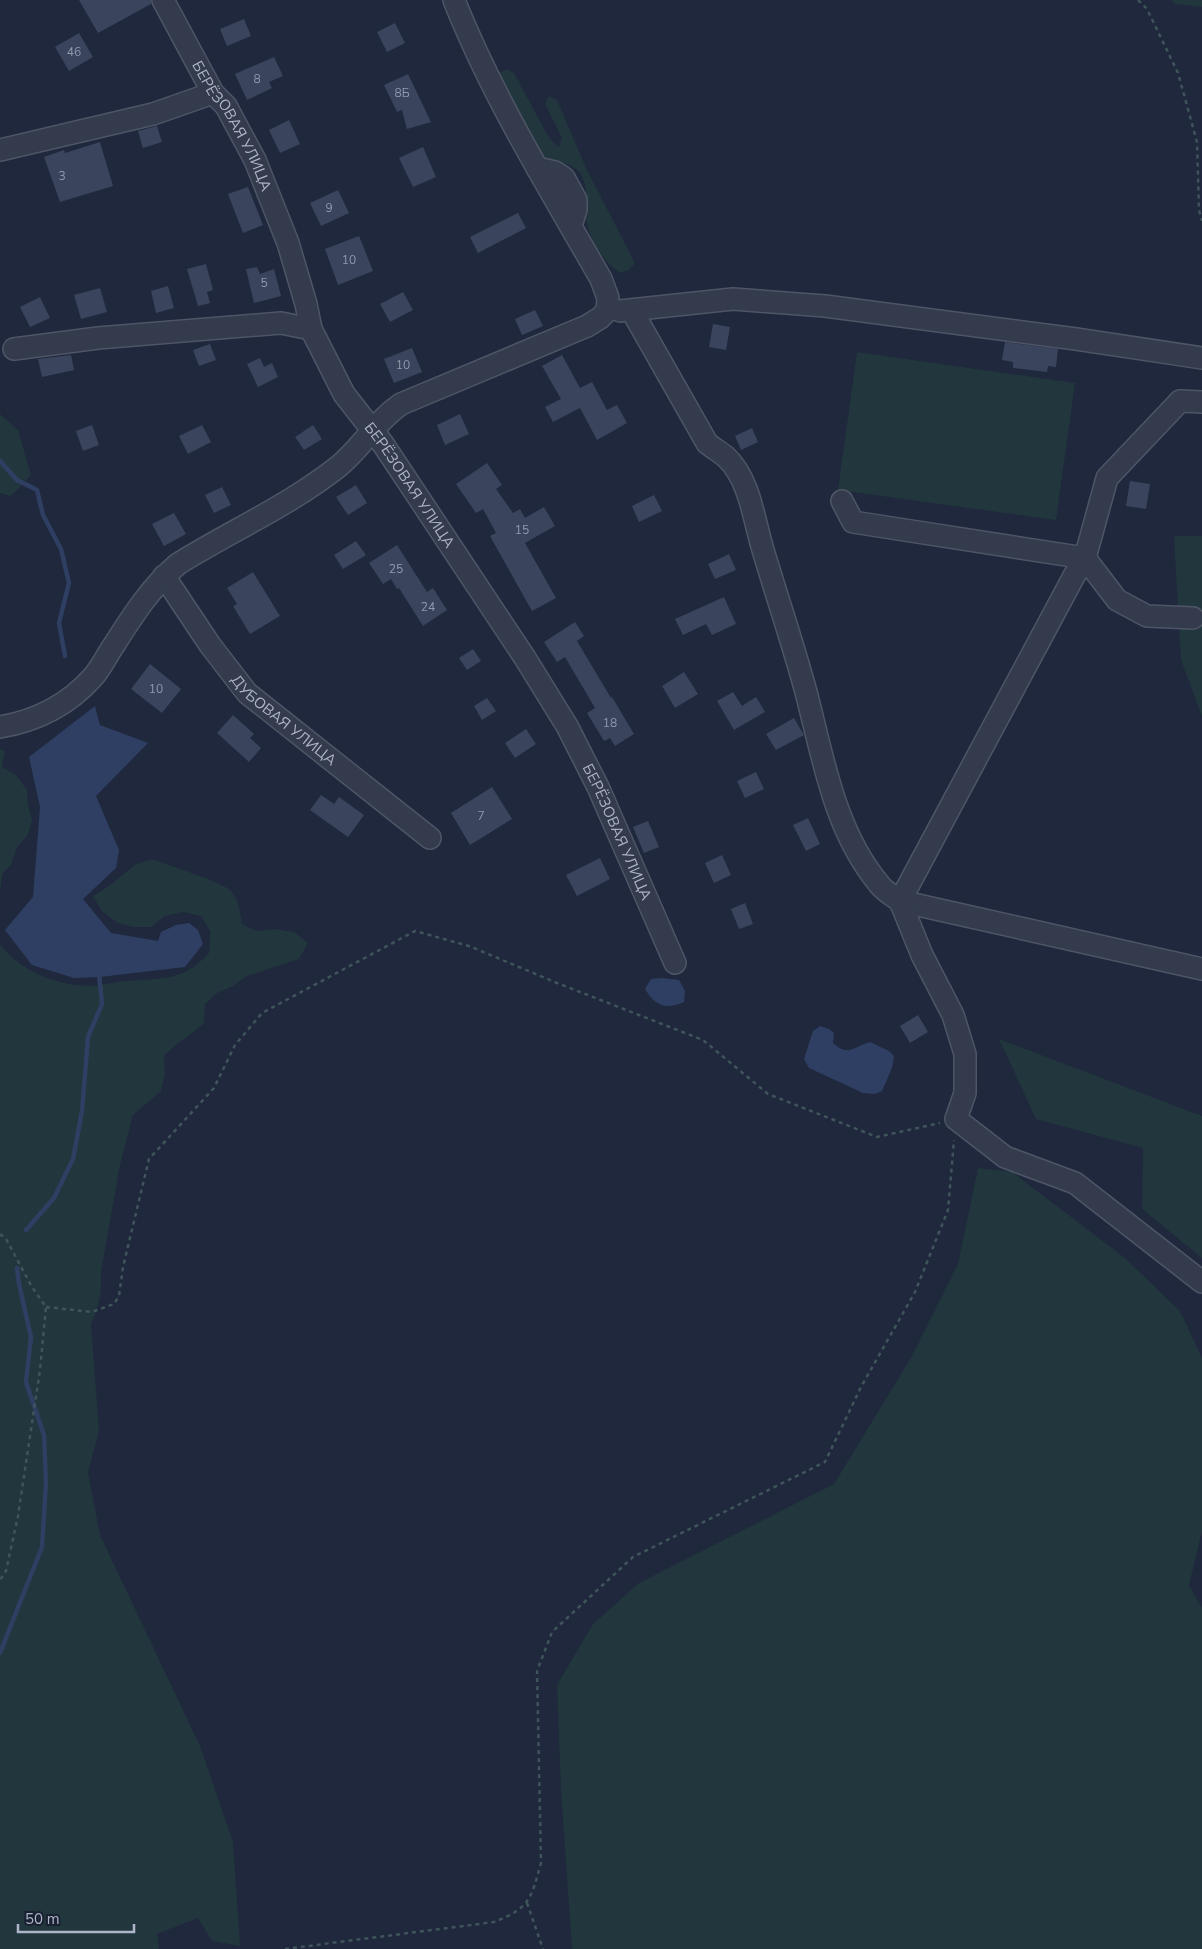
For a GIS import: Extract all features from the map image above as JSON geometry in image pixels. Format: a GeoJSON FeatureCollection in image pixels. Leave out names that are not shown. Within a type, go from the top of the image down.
{"type":"FeatureCollection","features":[{"type":"Feature","properties":{"kind":"street","name":"БЕРЁЗОВАЯ УЛИЦА"},"geometry":{"type":"LineString","coordinates":[[163,0],[214,93],[226,106],[255,160],[288,244],[306,304],[311,330],[344,394],[373,430],[525,658],[567,726],[598,787],[675,962]]}},
{"type":"Feature","properties":{"kind":"street"},"geometry":{"type":"LineString","coordinates":[[0,727],[21,724],[44,715],[69,700],[93,677],[140,604],[164,576],[178,564],[294,497],[338,466],[387,413],[401,404],[587,326],[607,311],[608,298],[602,279],[503,108],[472,46],[454,0]]}},
{"type":"Feature","properties":{"kind":"street"},"geometry":{"type":"LineString","coordinates":[[0,150],[153,114],[214,93]]}},
{"type":"Feature","properties":{"kind":"street"},"geometry":{"type":"LineString","coordinates":[[607,311],[632,311],[733,299],[751,300],[825,306],[1076,339],[1202,358]]}},
{"type":"Feature","properties":{"kind":"street"},"geometry":{"type":"LineString","coordinates":[[632,311],[707,444],[727,458],[742,480],[806,692],[821,758],[838,807],[858,853],[880,885],[900,901],[1202,968]]}},
{"type":"Feature","properties":{"kind":"street"},"geometry":{"type":"LineString","coordinates":[[14,349],[98,338],[281,324],[311,330]]}},
{"type":"Feature","properties":{"kind":"street"},"geometry":{"type":"LineString","coordinates":[[900,901],[1064,593],[1085,558],[1107,478],[1180,401],[1202,402]]}},
{"type":"Feature","properties":{"kind":"street"},"geometry":{"type":"LineString","coordinates":[[842,501],[853,522],[1085,558],[1117,600],[1147,616],[1193,618]]}},
{"type":"Feature","properties":{"kind":"street","name":"ДУБОВАЯ УЛИЦА"},"geometry":{"type":"LineString","coordinates":[[164,576],[210,645],[247,693],[430,838]]}},
{"type":"Feature","properties":{"kind":"street"},"geometry":{"type":"LineString","coordinates":[[900,901],[922,955],[953,1015],[965,1054],[965,1093],[956,1119],[1005,1158],[1074,1182],[1202,1282]]}},
{"type":"Feature","properties":{"kind":"path"},"geometry":{"type":"LineString","coordinates":[[1138,0],[1147,9],[1178,72],[1196,142],[1199,210],[1202,221]]}},
{"type":"Feature","properties":{"kind":"path"},"geometry":{"type":"LineString","coordinates":[[46,1307],[92,1312],[114,1304],[119,1296],[123,1267],[149,1159],[214,1088],[235,1045],[262,1013],[415,930],[469,946],[557,983],[703,1040],[768,1094],[877,1137],[956,1119],[948,1210],[915,1292],[861,1387],[825,1462],[634,1557],[552,1632],[538,1671],[541,1863],[535,1886],[527,1902],[514,1914],[494,1922],[285,1949]]}},
{"type":"Feature","properties":{"kind":"path"},"geometry":{"type":"LineString","coordinates":[[0,1234],[6,1239],[32,1287],[46,1307],[40,1370],[18,1516],[6,1571],[0,1580]]}},
{"type":"Feature","properties":{"kind":"path"},"geometry":{"type":"LineString","coordinates":[[527,1902],[543,1949]]}},
{"type":"Feature","properties":{"kind":"green space"},"geometry":{"type":"Polygon","coordinates":[[[1171,0],[1202,0],[1202,7],[1175,4],[1171,0]]]}},
{"type":"Feature","properties":{"kind":"green space"},"geometry":{"type":"Polygon","coordinates":[[[506,69],[514,73],[547,134],[559,147],[562,138],[545,104],[549,96],[557,100],[587,170],[635,263],[629,270],[620,273],[608,263],[594,242],[586,218],[587,194],[580,173],[565,163],[548,159],[539,153],[498,74],[506,69]]]}},
{"type":"Feature","properties":{"kind":"green space"},"geometry":{"type":"Polygon","coordinates":[[[857,352],[1075,383],[1056,520],[838,490],[857,352]]]}},
{"type":"Feature","properties":{"kind":"green space"},"geometry":{"type":"Polygon","coordinates":[[[0,414],[18,430],[31,475],[11,496],[0,493],[0,414]]]}},
{"type":"Feature","properties":{"kind":"green space"},"geometry":{"type":"Polygon","coordinates":[[[1174,536],[1202,536],[1202,716],[1181,660],[1174,536]]]}},
{"type":"Feature","properties":{"kind":"green space"},"geometry":{"type":"Polygon","coordinates":[[[0,749],[5,751],[2,767],[16,775],[27,790],[32,821],[27,836],[17,847],[12,863],[2,875],[0,892],[0,749]]]}},
{"type":"Feature","properties":{"kind":"green space"},"geometry":{"type":"Polygon","coordinates":[[[152,859],[226,887],[236,898],[242,924],[257,931],[275,929],[294,932],[308,943],[299,959],[247,976],[233,986],[217,993],[205,1004],[204,1023],[164,1056],[165,1074],[161,1091],[133,1115],[120,1165],[101,1272],[99,1299],[91,1324],[99,1431],[88,1472],[100,1535],[200,1746],[233,1842],[240,1946],[212,1941],[198,1918],[157,1934],[159,1949],[0,1949],[0,944],[8,954],[29,969],[53,980],[78,985],[91,986],[163,978],[191,969],[209,953],[211,933],[201,916],[183,912],[165,916],[151,927],[132,927],[116,922],[102,911],[93,896],[109,886],[136,864],[152,859]]]}},
{"type":"Feature","properties":{"kind":"green space"},"geometry":{"type":"Polygon","coordinates":[[[999,1039],[1202,1116],[1202,1258],[1142,1209],[1143,1148],[1036,1119],[999,1039]]]}},
{"type":"Feature","properties":{"kind":"green space"},"geometry":{"type":"Polygon","coordinates":[[[978,1168],[1012,1172],[1125,1258],[1180,1311],[1202,1358],[1202,1531],[1189,1585],[1202,1608],[1202,1949],[572,1949],[561,1790],[557,1685],[593,1624],[639,1583],[834,1484],[912,1356],[958,1264],[978,1168]]]}},
{"type":"Feature","properties":{"kind":"water"},"geometry":{"type":"Polygon","coordinates":[[[95,706],[100,725],[148,743],[96,796],[119,850],[116,868],[83,899],[111,933],[158,941],[161,932],[176,925],[189,923],[198,930],[203,944],[185,967],[100,977],[74,978],[32,965],[5,930],[33,897],[40,807],[29,757],[95,706]]]}},
{"type":"Feature","properties":{"kind":"water"},"geometry":{"type":"Polygon","coordinates":[[[651,979],[679,980],[685,991],[684,1002],[666,1006],[657,1003],[649,995],[645,989],[651,979]]]}},
{"type":"Feature","properties":{"kind":"water"},"geometry":{"type":"Polygon","coordinates":[[[820,1026],[834,1033],[833,1043],[838,1047],[851,1050],[870,1042],[889,1051],[894,1056],[892,1068],[882,1091],[875,1094],[863,1093],[809,1068],[804,1059],[813,1031],[820,1026]]]}},
{"type":"Feature","properties":{"kind":"building"},"geometry":{"type":"Polygon","coordinates":[[[79,0],[151,0],[151,4],[98,33],[79,0]]]}},
{"type":"Feature","properties":{"kind":"building"},"geometry":{"type":"Polygon","coordinates":[[[244,19],[251,36],[227,46],[220,29],[244,19]]]}},
{"type":"Feature","properties":{"kind":"building"},"geometry":{"type":"Polygon","coordinates":[[[395,23],[405,43],[387,52],[377,32],[395,23]]]}},
{"type":"Feature","properties":{"kind":"building"},"geometry":{"type":"Polygon","coordinates":[[[79,33],[93,57],[69,71],[55,47],[79,33]]]}},
{"type":"Feature","properties":{"kind":"building"},"geometry":{"type":"Polygon","coordinates":[[[274,57],[283,76],[269,82],[272,88],[247,100],[235,74],[274,57]]]}},
{"type":"Feature","properties":{"kind":"building"},"geometry":{"type":"Polygon","coordinates":[[[408,74],[431,122],[407,129],[402,110],[397,112],[384,85],[408,74]]]}},
{"type":"Feature","properties":{"kind":"building"},"geometry":{"type":"Polygon","coordinates":[[[289,120],[300,144],[280,153],[269,130],[289,120]]]}},
{"type":"Feature","properties":{"kind":"building"},"geometry":{"type":"Polygon","coordinates":[[[157,126],[162,142],[143,148],[138,131],[157,126]]]}},
{"type":"Feature","properties":{"kind":"building"},"geometry":{"type":"Polygon","coordinates":[[[100,142],[113,186],[60,202],[44,157],[64,150],[65,153],[100,142]]]}},
{"type":"Feature","properties":{"kind":"building"},"geometry":{"type":"Polygon","coordinates":[[[423,147],[436,177],[413,187],[399,158],[423,147]]]}},
{"type":"Feature","properties":{"kind":"building"},"geometry":{"type":"Polygon","coordinates":[[[248,187],[263,225],[243,233],[228,194],[248,187]]]}},
{"type":"Feature","properties":{"kind":"building"},"geometry":{"type":"Polygon","coordinates":[[[338,190],[349,213],[321,226],[310,203],[338,190]]]}},
{"type":"Feature","properties":{"kind":"building"},"geometry":{"type":"Polygon","coordinates":[[[518,213],[526,228],[478,253],[470,237],[518,213]]]}},
{"type":"Feature","properties":{"kind":"building"},"geometry":{"type":"Polygon","coordinates":[[[359,236],[373,271],[338,285],[325,249],[359,236]]]}},
{"type":"Feature","properties":{"kind":"building"},"geometry":{"type":"Polygon","coordinates":[[[206,264],[213,290],[207,292],[210,303],[198,306],[187,269],[206,264]]]}},
{"type":"Feature","properties":{"kind":"building"},"geometry":{"type":"Polygon","coordinates":[[[257,267],[260,274],[274,269],[281,296],[254,303],[246,269],[257,267]]]}},
{"type":"Feature","properties":{"kind":"building"},"geometry":{"type":"Polygon","coordinates":[[[168,286],[174,308],[156,313],[151,291],[168,286]]]}},
{"type":"Feature","properties":{"kind":"building"},"geometry":{"type":"Polygon","coordinates":[[[100,288],[107,312],[81,319],[74,295],[100,288]]]}},
{"type":"Feature","properties":{"kind":"building"},"geometry":{"type":"Polygon","coordinates":[[[403,292],[413,310],[390,322],[380,304],[403,292]]]}},
{"type":"Feature","properties":{"kind":"building"},"geometry":{"type":"Polygon","coordinates":[[[40,297],[50,318],[30,327],[20,307],[40,297]]]}},
{"type":"Feature","properties":{"kind":"building"},"geometry":{"type":"Polygon","coordinates":[[[535,310],[543,326],[522,335],[515,319],[535,310]]]}},
{"type":"Feature","properties":{"kind":"building"},"geometry":{"type":"Polygon","coordinates":[[[713,324],[730,327],[726,350],[709,347],[713,324]]]}},
{"type":"Feature","properties":{"kind":"building"},"geometry":{"type":"Polygon","coordinates":[[[1005,342],[1058,349],[1056,367],[1048,366],[1047,372],[1013,368],[1013,362],[1002,360],[1005,342]]]}},
{"type":"Feature","properties":{"kind":"building"},"geometry":{"type":"Polygon","coordinates":[[[210,344],[216,360],[199,366],[193,350],[210,344]]]}},
{"type":"Feature","properties":{"kind":"building"},"geometry":{"type":"Polygon","coordinates":[[[412,348],[422,372],[394,383],[384,359],[412,348]]]}},
{"type":"Feature","properties":{"kind":"building"},"geometry":{"type":"Polygon","coordinates":[[[71,355],[74,370],[42,377],[38,359],[71,355]]]}},
{"type":"Feature","properties":{"kind":"building"},"geometry":{"type":"Polygon","coordinates":[[[562,355],[580,388],[592,382],[607,410],[617,405],[627,423],[597,440],[580,408],[553,422],[545,407],[561,399],[542,366],[562,355]]]}},
{"type":"Feature","properties":{"kind":"building"},"geometry":{"type":"Polygon","coordinates":[[[260,358],[264,367],[272,363],[278,377],[258,387],[247,364],[260,358]]]}},
{"type":"Feature","properties":{"kind":"building"},"geometry":{"type":"Polygon","coordinates":[[[460,414],[469,434],[445,445],[437,425],[460,414]]]}},
{"type":"Feature","properties":{"kind":"building"},"geometry":{"type":"Polygon","coordinates":[[[92,425],[99,445],[83,451],[76,431],[92,425]]]}},
{"type":"Feature","properties":{"kind":"building"},"geometry":{"type":"Polygon","coordinates":[[[202,425],[211,442],[188,454],[179,436],[202,425]]]}},
{"type":"Feature","properties":{"kind":"building"},"geometry":{"type":"Polygon","coordinates":[[[313,425],[322,439],[304,450],[295,437],[313,425]]]}},
{"type":"Feature","properties":{"kind":"building"},"geometry":{"type":"Polygon","coordinates":[[[752,428],[758,442],[741,450],[735,436],[752,428]]]}},
{"type":"Feature","properties":{"kind":"building"},"geometry":{"type":"Polygon","coordinates":[[[487,463],[502,485],[496,489],[513,513],[520,509],[525,518],[544,507],[555,526],[525,543],[556,598],[532,611],[490,536],[496,533],[483,509],[476,513],[456,484],[487,463]]]}},
{"type":"Feature","properties":{"kind":"building"},"geometry":{"type":"Polygon","coordinates":[[[1130,481],[1150,484],[1146,509],[1126,506],[1130,481]]]}},
{"type":"Feature","properties":{"kind":"building"},"geometry":{"type":"Polygon","coordinates":[[[356,485],[367,503],[348,515],[336,497],[356,485]]]}},
{"type":"Feature","properties":{"kind":"building"},"geometry":{"type":"Polygon","coordinates":[[[222,487],[231,505],[214,513],[205,495],[222,487]]]}},
{"type":"Feature","properties":{"kind":"building"},"geometry":{"type":"Polygon","coordinates":[[[654,495],[662,511],[639,522],[632,506],[654,495]]]}},
{"type":"Feature","properties":{"kind":"building"},"geometry":{"type":"Polygon","coordinates":[[[174,513],[186,534],[164,546],[152,524],[174,513]]]}},
{"type":"Feature","properties":{"kind":"building"},"geometry":{"type":"Polygon","coordinates":[[[356,541],[366,555],[343,569],[334,555],[356,541]]]}},
{"type":"Feature","properties":{"kind":"building"},"geometry":{"type":"Polygon","coordinates":[[[397,545],[427,592],[433,588],[447,610],[423,626],[399,588],[397,589],[391,579],[383,584],[369,563],[397,545]]]}},
{"type":"Feature","properties":{"kind":"building"},"geometry":{"type":"Polygon","coordinates":[[[729,554],[736,570],[715,579],[708,564],[729,554]]]}},
{"type":"Feature","properties":{"kind":"building"},"geometry":{"type":"Polygon","coordinates":[[[253,572],[280,616],[250,634],[233,606],[237,604],[227,588],[253,572]]]}},
{"type":"Feature","properties":{"kind":"building"},"geometry":{"type":"Polygon","coordinates":[[[724,597],[736,624],[712,635],[706,624],[683,635],[675,619],[724,597]]]}},
{"type":"Feature","properties":{"kind":"building"},"geometry":{"type":"Polygon","coordinates":[[[575,622],[584,636],[577,641],[634,734],[615,746],[610,738],[604,741],[587,713],[595,708],[565,657],[557,662],[544,642],[575,622]]]}},
{"type":"Feature","properties":{"kind":"building"},"geometry":{"type":"Polygon","coordinates":[[[473,649],[481,661],[467,670],[459,658],[473,649]]]}},
{"type":"Feature","properties":{"kind":"building"},"geometry":{"type":"Polygon","coordinates":[[[150,664],[181,689],[162,713],[131,689],[150,664]]]}},
{"type":"Feature","properties":{"kind":"building"},"geometry":{"type":"Polygon","coordinates":[[[684,672],[698,694],[675,708],[662,686],[684,672]]]}},
{"type":"Feature","properties":{"kind":"building"},"geometry":{"type":"Polygon","coordinates":[[[733,692],[742,706],[756,697],[765,712],[734,730],[717,701],[733,692]]]}},
{"type":"Feature","properties":{"kind":"building"},"geometry":{"type":"Polygon","coordinates":[[[487,698],[496,711],[482,720],[474,706],[487,698]]]}},
{"type":"Feature","properties":{"kind":"building"},"geometry":{"type":"Polygon","coordinates":[[[233,715],[254,734],[250,738],[261,748],[249,762],[217,733],[233,715]]]}},
{"type":"Feature","properties":{"kind":"building"},"geometry":{"type":"Polygon","coordinates":[[[794,718],[804,735],[776,750],[766,734],[794,718]]]}},
{"type":"Feature","properties":{"kind":"building"},"geometry":{"type":"Polygon","coordinates":[[[526,729],[536,744],[515,758],[505,743],[526,729]]]}},
{"type":"Feature","properties":{"kind":"building"},"geometry":{"type":"Polygon","coordinates":[[[756,772],[764,789],[745,798],[737,781],[756,772]]]}},
{"type":"Feature","properties":{"kind":"building"},"geometry":{"type":"Polygon","coordinates":[[[492,787],[512,819],[470,845],[451,813],[492,787]]]}},
{"type":"Feature","properties":{"kind":"building"},"geometry":{"type":"Polygon","coordinates":[[[321,795],[334,804],[339,797],[364,815],[348,837],[310,810],[321,795]]]}},
{"type":"Feature","properties":{"kind":"building"},"geometry":{"type":"Polygon","coordinates":[[[808,818],[820,844],[806,851],[793,825],[808,818]]]}},
{"type":"Feature","properties":{"kind":"building"},"geometry":{"type":"Polygon","coordinates":[[[648,821],[659,847],[644,853],[633,827],[648,821]]]}},
{"type":"Feature","properties":{"kind":"building"},"geometry":{"type":"Polygon","coordinates":[[[722,855],[731,875],[714,883],[705,863],[722,855]]]}},
{"type":"Feature","properties":{"kind":"building"},"geometry":{"type":"Polygon","coordinates":[[[600,858],[610,879],[577,896],[566,875],[600,858]]]}},
{"type":"Feature","properties":{"kind":"building"},"geometry":{"type":"Polygon","coordinates":[[[745,903],[753,924],[739,929],[731,909],[745,903]]]}},
{"type":"Feature","properties":{"kind":"building"},"geometry":{"type":"Polygon","coordinates":[[[918,1015],[928,1032],[910,1043],[900,1026],[918,1015]]]}},
{"type":"Feature","properties":{"kind":"waterway"},"geometry":{"type":"LineString","coordinates":[[0,461],[17,480],[37,490],[43,515],[61,549],[69,583],[59,623],[65,656]]}},
{"type":"Feature","properties":{"kind":"waterway"},"geometry":{"type":"LineString","coordinates":[[26,1230],[54,1198],[73,1159],[82,1111],[88,1037],[102,1004],[99,973]]}},
{"type":"Feature","properties":{"kind":"waterway"},"geometry":{"type":"LineString","coordinates":[[0,1653],[42,1547],[46,1483],[44,1435],[26,1382],[31,1337],[17,1268]]}}]}
